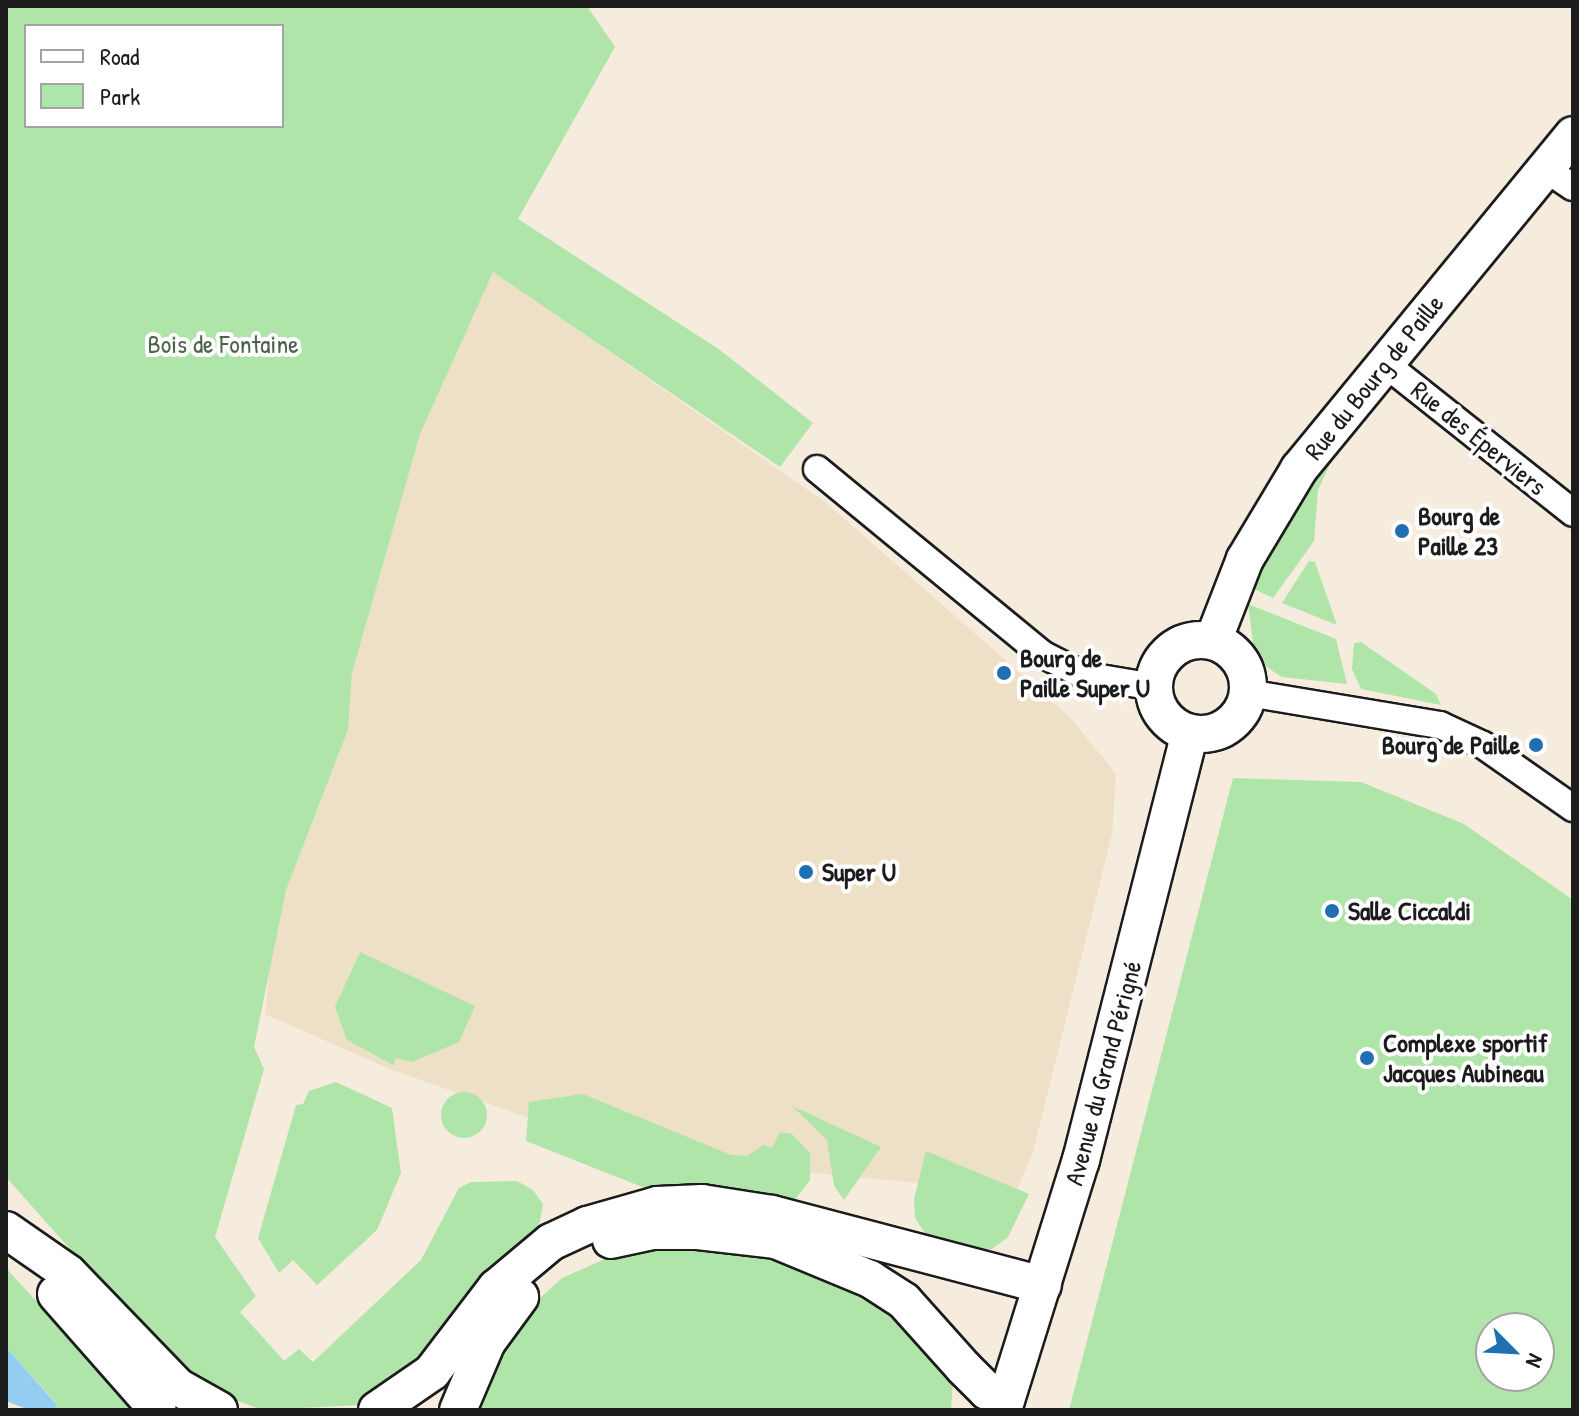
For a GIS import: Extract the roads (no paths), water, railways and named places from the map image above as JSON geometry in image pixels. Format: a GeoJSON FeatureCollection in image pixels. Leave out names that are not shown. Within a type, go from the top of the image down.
{"type":"FeatureCollection","features":[{"type":"Feature","properties":{"kind":"street","name":"Rue du Bourg de Paille"},"geometry":{"type":"LineString","coordinates":[[1213,641],[1267,518],[1331,426],[1384,363],[1559,178],[1573,135]]}},
{"type":"Feature","properties":{"kind":"street","name":"Rue des Éperviers"},"geometry":{"type":"LineString","coordinates":[[1384,363],[1573,513]]}},
{"type":"Feature","properties":{"kind":"street"},"geometry":{"type":"LineString","coordinates":[[817,469],[1042,654],[1083,675],[1154,687]]}},
{"type":"Feature","properties":{"kind":"street"},"geometry":{"type":"LineString","coordinates":[[1196,640],[1213,641],[1242,664],[1248,693],[1242,712],[1228,726],[1190,733],[1166,719],[1154,687],[1158,670],[1173,650],[1196,640]]}},
{"type":"Feature","properties":{"kind":"street"},"geometry":{"type":"LineString","coordinates":[[1248,693],[1440,725],[1483,745],[1573,808]]}},
{"type":"Feature","properties":{"kind":"street","name":"Avenue du Grand Périgné"},"geometry":{"type":"LineString","coordinates":[[1005,1405],[1089,1131],[1190,733]]}},
{"type":"Feature","properties":{"kind":"street"},"geometry":{"type":"LineString","coordinates":[[377,1410],[432,1372],[496,1288],[551,1242],[587,1225],[657,1205],[702,1203],[772,1214],[1043,1285]]}},
{"type":"Feature","properties":{"kind":"street"},"geometry":{"type":"LineString","coordinates":[[6,1230],[68,1273],[178,1387],[219,1410]]}},
{"type":"Feature","properties":{"kind":"street"},"geometry":{"type":"LineString","coordinates":[[458,1410],[487,1342],[518,1298],[574,1258],[609,1241],[653,1231],[776,1240],[870,1279],[904,1301],[964,1368],[1005,1405]]}},
{"type":"Feature","properties":{"kind":"street"},"geometry":{"type":"LineString","coordinates":[[6,1236],[158,1410]]}},
{"type":"Feature","properties":{"kind":"water"},"geometry":{"type":"Polygon","coordinates":[[[6,1347],[57,1405],[53,1410],[29,1410],[6,1401],[6,1347]]]}},
{"type":"Feature","properties":{"kind":"place","name":"Bourg de Paille 23"},"geometry":{"type":"Point","coordinates":[1402,531]}},
{"type":"Feature","properties":{"kind":"place","name":"Bourg de Paille Super U"},"geometry":{"type":"Point","coordinates":[1004,673]}},
{"type":"Feature","properties":{"kind":"place","name":"Bourg de Paille"},"geometry":{"type":"Point","coordinates":[1536,745]}},
{"type":"Feature","properties":{"kind":"place","name":"Super U"},"geometry":{"type":"Point","coordinates":[806,872]}},
{"type":"Feature","properties":{"kind":"place","name":"Salle Ciccaldi"},"geometry":{"type":"Point","coordinates":[1332,911]}},
{"type":"Feature","properties":{"kind":"place","name":"Complexe sportif Jacques Aubineau"},"geometry":{"type":"Point","coordinates":[1367,1058]}},
{"type":"Feature","properties":{"kind":"park label","name":"Bois de Fontaine"},"geometry":{"type":"Point","coordinates":[223,344]}}]}
